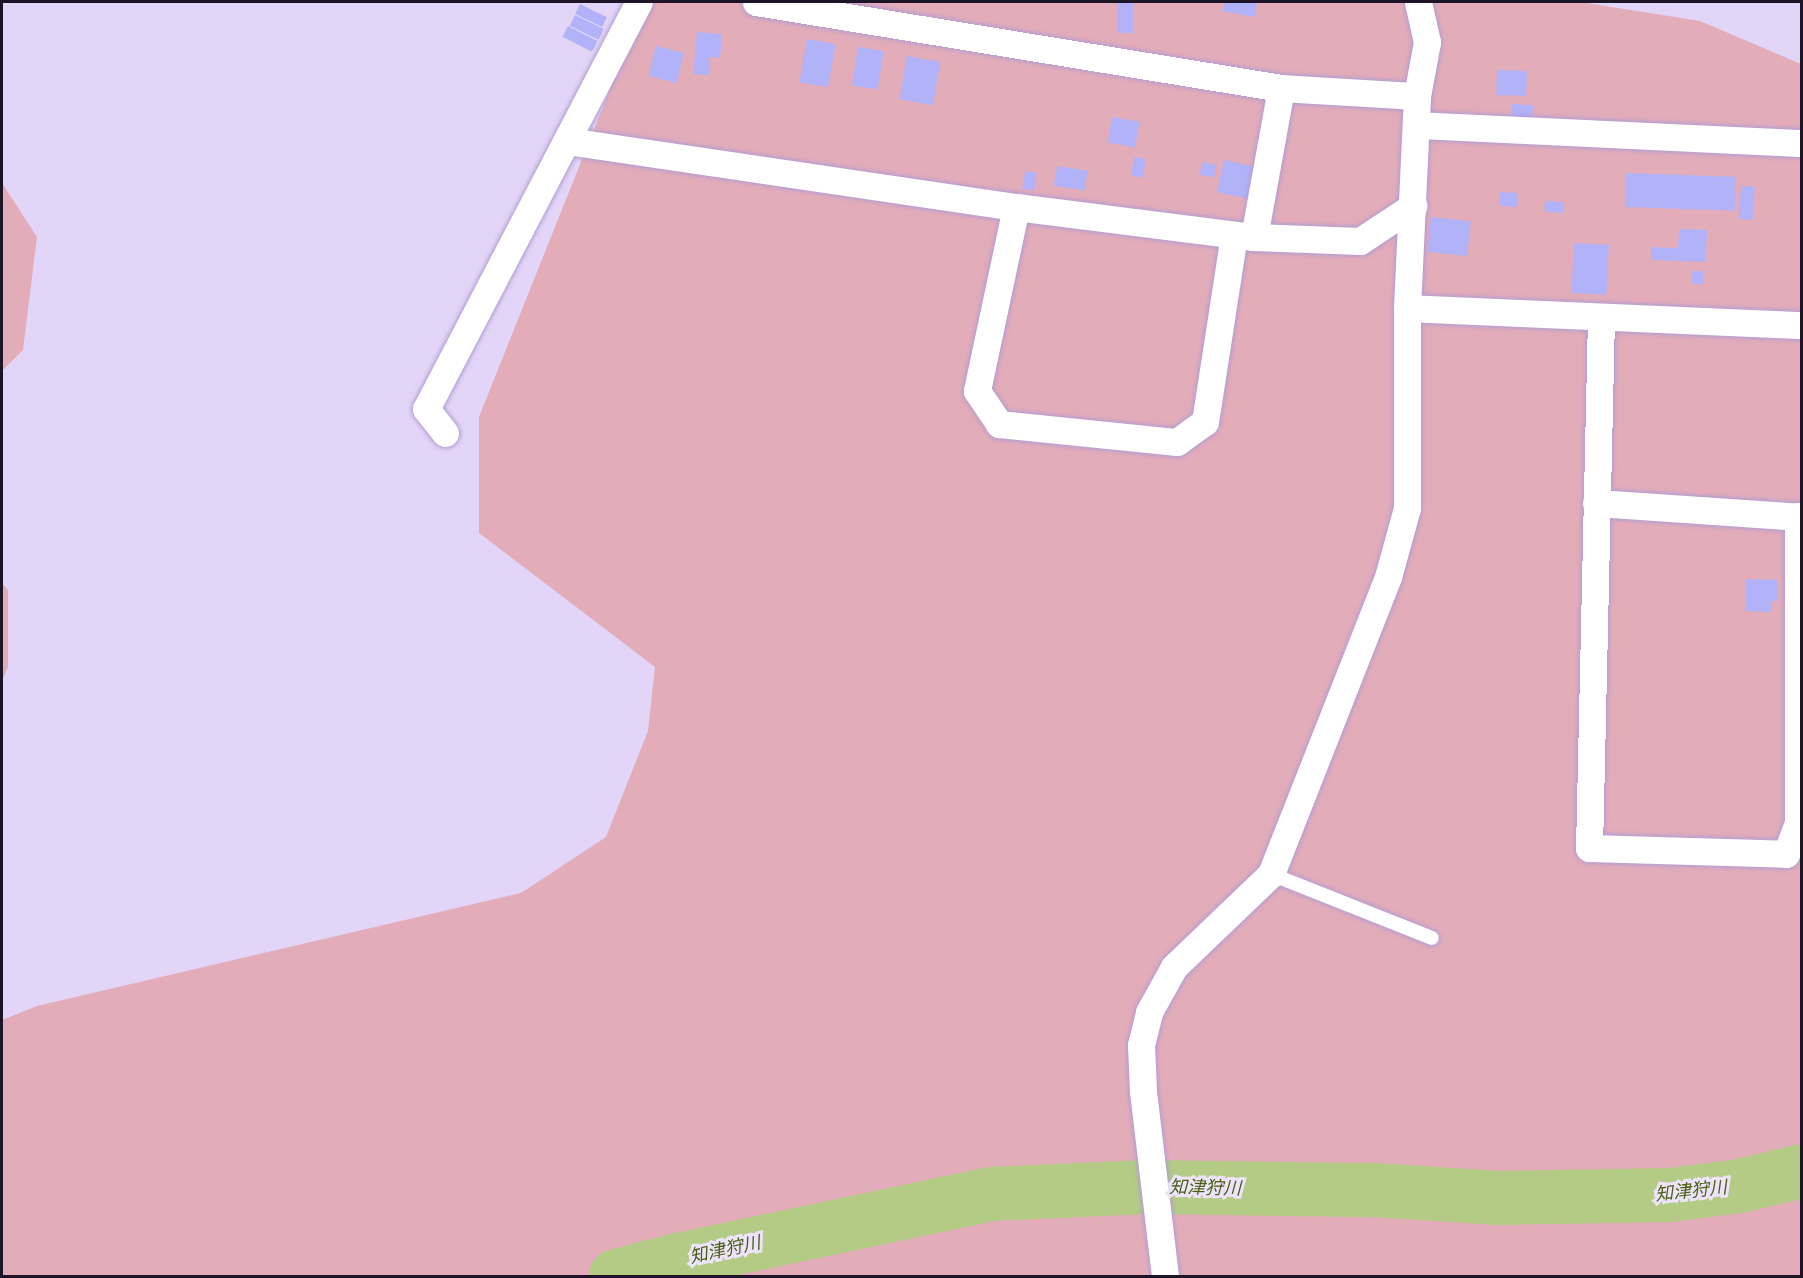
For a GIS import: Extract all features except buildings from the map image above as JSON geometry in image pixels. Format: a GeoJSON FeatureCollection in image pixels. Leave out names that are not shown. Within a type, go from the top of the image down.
{"type":"FeatureCollection","features":[{"type":"Feature","properties":{"kind":"street"},"geometry":{"type":"LineString","coordinates":[[445,433],[426,409],[639,2]]}},
{"type":"Feature","properties":{"kind":"street"},"geometry":{"type":"LineString","coordinates":[[756,2],[1281,87],[1416,96]]}},
{"type":"Feature","properties":{"kind":"street"},"geometry":{"type":"LineString","coordinates":[[1165,1272],[1143,1091],[1141,1045],[1149,1011],[1174,967],[1272,874],[1388,577],[1407,508],[1407,308],[1417,125],[1416,96],[1428,42],[1418,2]]}},
{"type":"Feature","properties":{"kind":"street"},"geometry":{"type":"LineString","coordinates":[[1016,207],[977,391],[999,424],[1177,442],[1205,422],[1244,236],[1281,87]]}},
{"type":"Feature","properties":{"kind":"street"},"geometry":{"type":"LineString","coordinates":[[1417,125],[1802,143]]}},
{"type":"Feature","properties":{"kind":"street"},"geometry":{"type":"LineString","coordinates":[[568,141],[1016,207],[1244,236],[1360,241],[1413,206]]}},
{"type":"Feature","properties":{"kind":"street"},"geometry":{"type":"LineString","coordinates":[[1407,308],[1802,325]]}},
{"type":"Feature","properties":{"kind":"street"},"geometry":{"type":"LineString","coordinates":[[1596,503],[1800,516],[1798,823],[1786,854],[1589,848],[1596,503],[1601,316]]}},
{"type":"Feature","properties":{"kind":"lane"},"geometry":{"type":"LineString","coordinates":[[1272,874],[1431,938]]}},
{"type":"Feature","properties":{"kind":"shaded area"},"geometry":{"type":"Polygon","coordinates":[[[649,2],[1580,2],[1700,21],[1801,64],[1801,1276],[2,1276],[2,1020],[37,1006],[521,893],[606,837],[648,731],[655,667],[479,533],[479,417],[641,12],[649,2]]]}},
{"type":"Feature","properties":{"kind":"shaded area"},"geometry":{"type":"Polygon","coordinates":[[[2,183],[37,237],[23,350],[2,371],[2,183]]]}},
{"type":"Feature","properties":{"kind":"shaded area"},"geometry":{"type":"Polygon","coordinates":[[[2,583],[8,590],[8,667],[2,681],[2,583]]]}},
{"type":"Feature","properties":{"kind":"waterway","name":"知津狩川"},"geometry":{"type":"LineString","coordinates":[[616,1276],[678,1260],[991,1194],[1146,1187],[1374,1190],[1499,1198],[1670,1195],[1739,1186],[1802,1171]]}}]}
